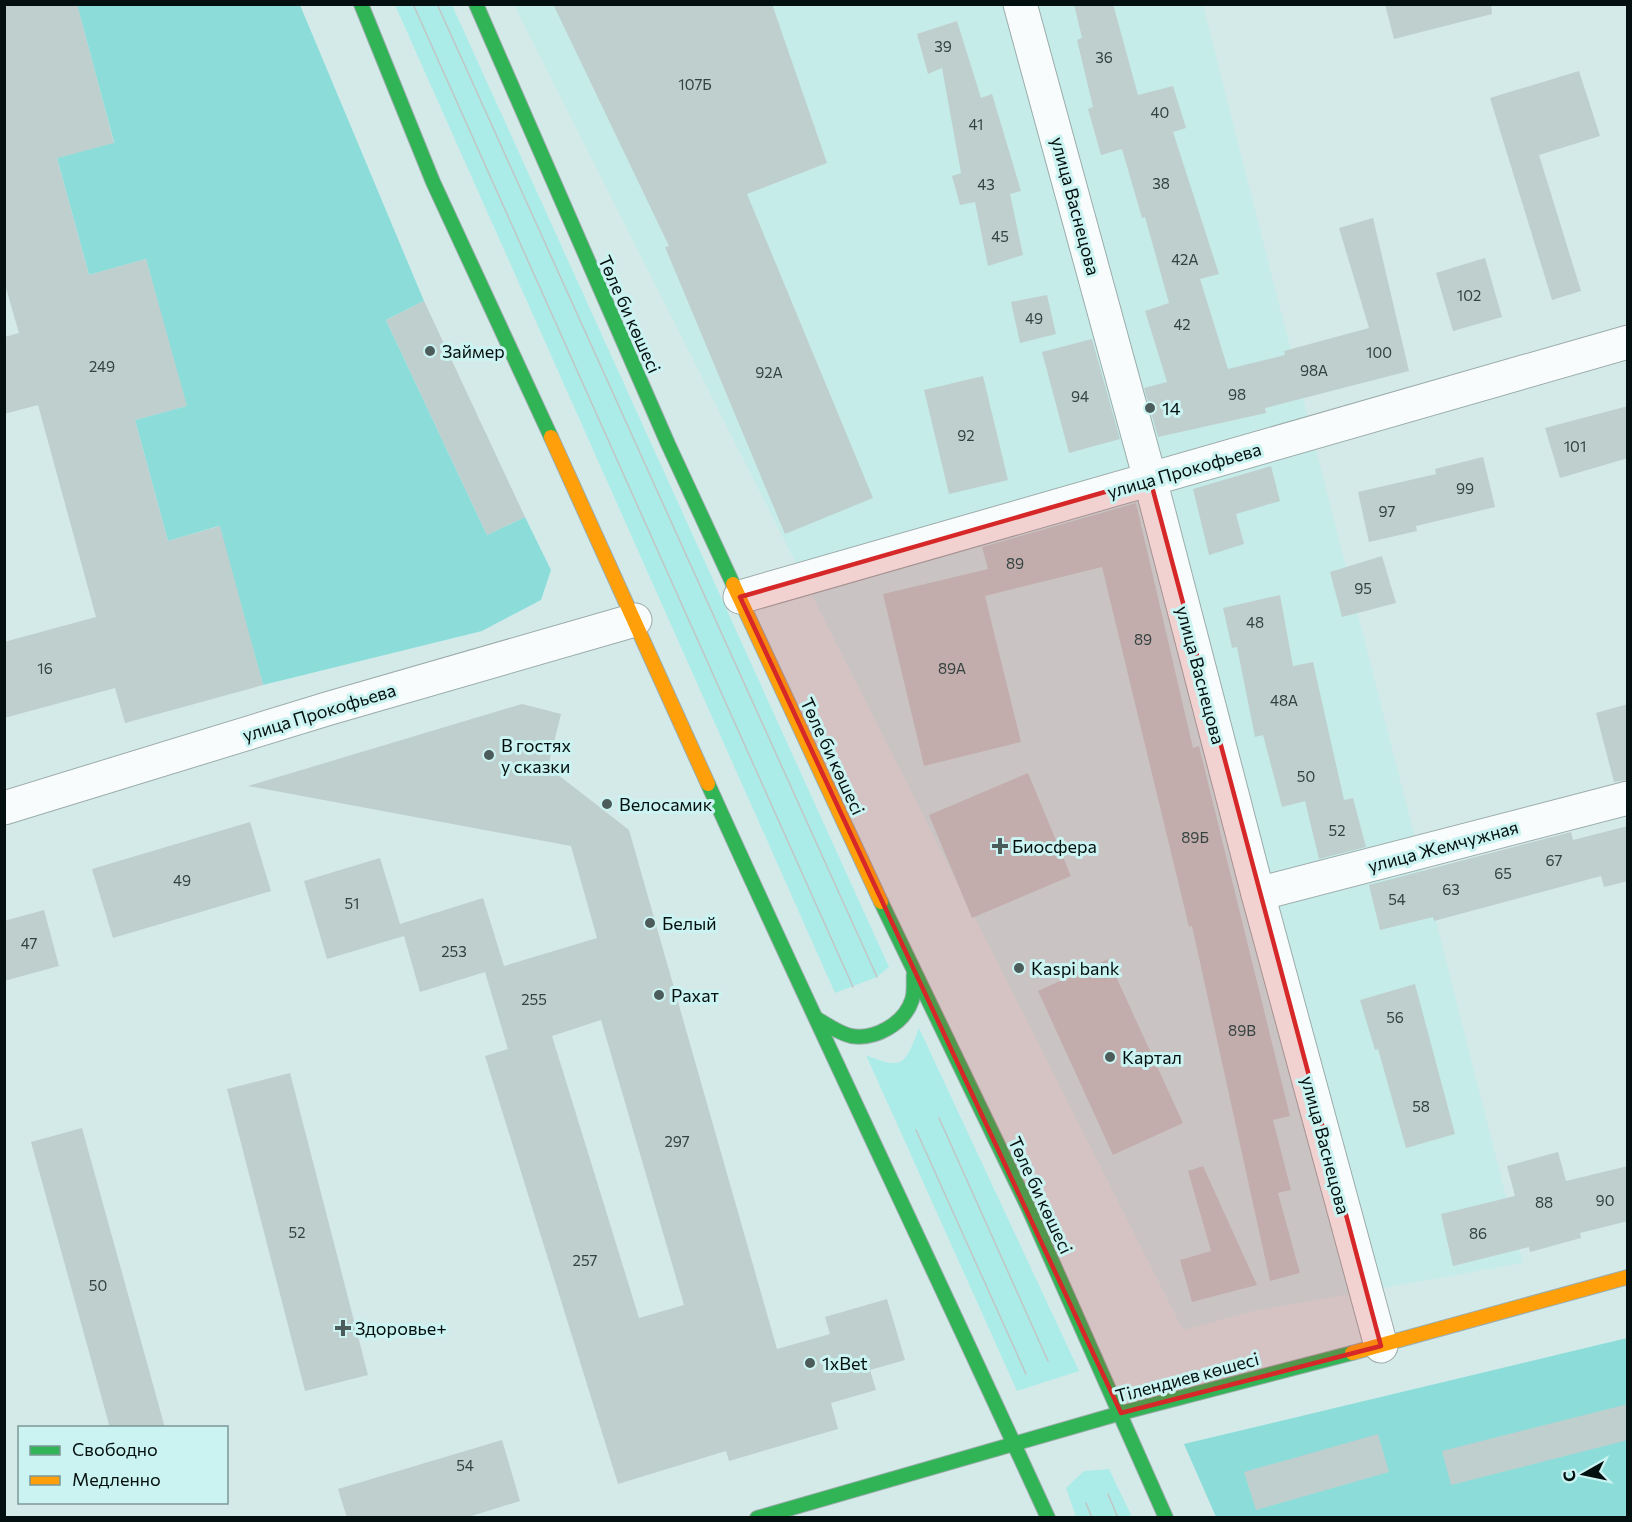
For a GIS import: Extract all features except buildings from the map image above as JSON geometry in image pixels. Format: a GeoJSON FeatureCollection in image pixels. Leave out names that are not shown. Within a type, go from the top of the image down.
{"type":"FeatureCollection","features":[{"type":"Feature","properties":{"kind":"main road"},"geometry":{"type":"LineString","coordinates":[[361,4],[433,182],[635,620],[794,975],[817,1019],[1048,1518]]}},
{"type":"Feature","properties":{"kind":"main road","name":"Төле би көшесі"},"geometry":{"type":"LineString","coordinates":[[476,4],[668,444],[914,972],[1028,1207],[1166,1518]]}},
{"type":"Feature","properties":{"kind":"main road"},"geometry":{"type":"LineString","coordinates":[[817,1019],[842,1034],[861,1036],[886,1030],[904,1017],[912,999],[914,972]]}},
{"type":"Feature","properties":{"kind":"main road","name":"Тілендиев көшесі"},"geometry":{"type":"LineString","coordinates":[[757,1518],[1015,1446],[1121,1413],[1381,1346],[1628,1277]]}},
{"type":"Feature","properties":{"kind":"street","name":"улица Васнецова"},"geometry":{"type":"LineString","coordinates":[[1020,4],[1150,479],[1258,894],[1381,1346]]}},
{"type":"Feature","properties":{"kind":"street","name":"улица Прокофьева"},"geometry":{"type":"LineString","coordinates":[[740,597],[1628,342]]}},
{"type":"Feature","properties":{"kind":"street","name":"улица Прокофьева"},"geometry":{"type":"LineString","coordinates":[[4,808],[330,708],[635,620]]}},
{"type":"Feature","properties":{"kind":"street","name":"улица Жемчужная"},"geometry":{"type":"LineString","coordinates":[[1258,894],[1628,798]]}},
{"type":"Feature","properties":{"kind":"highlighted area"},"geometry":{"type":"Polygon","coordinates":[[[1150,479],[1381,1346],[1121,1413],[740,597],[1150,479]]]}},
{"type":"Feature","properties":{"kind":"shaded area"},"geometry":{"type":"Polygon","coordinates":[[[77,5],[300,5],[424,301],[386,320],[487,535],[525,517],[551,570],[541,600],[482,631],[263,685],[219,526],[168,541],[135,420],[186,406],[146,259],[89,275],[57,158],[114,142],[77,5]]]}},
{"type":"Feature","properties":{"kind":"shaded area"},"geometry":{"type":"Polygon","coordinates":[[[395,5],[452,5],[889,967],[877,977],[835,993],[395,5]]]}},
{"type":"Feature","properties":{"kind":"shaded area"},"geometry":{"type":"Polygon","coordinates":[[[514,5],[1203,5],[1523,1263],[1254,1311],[1183,1330],[514,5]]]}},
{"type":"Feature","properties":{"kind":"shaded area"},"geometry":{"type":"Polygon","coordinates":[[[919,1028],[1079,1371],[1017,1391],[866,1055],[888,1063],[902,1061],[910,1050],[919,1028]]]}},
{"type":"Feature","properties":{"kind":"shaded area"},"geometry":{"type":"Polygon","coordinates":[[[1627,1338],[1627,1517],[1216,1517],[1184,1444],[1627,1338]]]}},
{"type":"Feature","properties":{"kind":"shaded area"},"geometry":{"type":"Polygon","coordinates":[[[1109,1469],[1132,1517],[1076,1517],[1066,1488],[1084,1471],[1109,1469]]]}},
{"type":"Feature","properties":{"kind":"tram line"},"geometry":{"type":"LineString","coordinates":[[413,4],[853,987]]}},
{"type":"Feature","properties":{"kind":"tram line"},"geometry":{"type":"LineString","coordinates":[[437,4],[877,977]]}},
{"type":"Feature","properties":{"kind":"tram line"},"geometry":{"type":"LineString","coordinates":[[939,1118],[1048,1361]]}},
{"type":"Feature","properties":{"kind":"tram line"},"geometry":{"type":"LineString","coordinates":[[916,1130],[1026,1374]]}},
{"type":"Feature","properties":{"kind":"tram line"},"geometry":{"type":"LineString","coordinates":[[1108,1494],[1118,1518]]}},
{"type":"Feature","properties":{"kind":"tram line"},"geometry":{"type":"LineString","coordinates":[[1086,1503],[1092,1518]]}},
{"type":"Feature","properties":{"kind":"traffic: fast"},"geometry":{"type":"LineString","coordinates":[[361,4],[433,182],[551,437]]}},
{"type":"Feature","properties":{"kind":"traffic: fast"},"geometry":{"type":"LineString","coordinates":[[476,4],[668,444],[733,584]]}},
{"type":"Feature","properties":{"kind":"traffic: fast"},"geometry":{"type":"LineString","coordinates":[[708,784],[1048,1518]]}},
{"type":"Feature","properties":{"kind":"traffic: fast"},"geometry":{"type":"LineString","coordinates":[[881,902],[1028,1207],[1166,1518]]}},
{"type":"Feature","properties":{"kind":"traffic: fast"},"geometry":{"type":"LineString","coordinates":[[817,1019],[851,1036],[860,1037],[879,1033],[896,1023],[908,1009],[913,997],[914,972]]}},
{"type":"Feature","properties":{"kind":"traffic: fast"},"geometry":{"type":"LineString","coordinates":[[757,1518],[1121,1413],[1352,1353]]}},
{"type":"Feature","properties":{"kind":"traffic: slow"},"geometry":{"type":"LineString","coordinates":[[551,437],[708,784]]}},
{"type":"Feature","properties":{"kind":"traffic: slow"},"geometry":{"type":"LineString","coordinates":[[733,584],[881,902]]}},
{"type":"Feature","properties":{"kind":"traffic: slow"},"geometry":{"type":"LineString","coordinates":[[1352,1353],[1628,1277]]}},
{"type":"Feature","properties":{"kind":"place","name":"Займер"},"geometry":{"type":"Point","coordinates":[430,351]}},
{"type":"Feature","properties":{"kind":"place","name":"14"},"geometry":{"type":"Point","coordinates":[1150,408]}},
{"type":"Feature","properties":{"kind":"place","name":"В гостях у сказки"},"geometry":{"type":"Point","coordinates":[489,755]}},
{"type":"Feature","properties":{"kind":"place","name":"Велосамик"},"geometry":{"type":"Point","coordinates":[607,804]}},
{"type":"Feature","properties":{"kind":"place","name":"Биосфера"},"geometry":{"type":"Point","coordinates":[1000,846]}},
{"type":"Feature","properties":{"kind":"place","name":"Белый"},"geometry":{"type":"Point","coordinates":[650,923]}},
{"type":"Feature","properties":{"kind":"place","name":"Kaspi bank"},"geometry":{"type":"Point","coordinates":[1019,968]}},
{"type":"Feature","properties":{"kind":"place","name":"Рахат"},"geometry":{"type":"Point","coordinates":[659,995]}},
{"type":"Feature","properties":{"kind":"place","name":"Картал"},"geometry":{"type":"Point","coordinates":[1110,1057]}},
{"type":"Feature","properties":{"kind":"place","name":"Здоровье+"},"geometry":{"type":"Point","coordinates":[343,1328]}},
{"type":"Feature","properties":{"kind":"place","name":"1xBet"},"geometry":{"type":"Point","coordinates":[810,1363]}}]}
